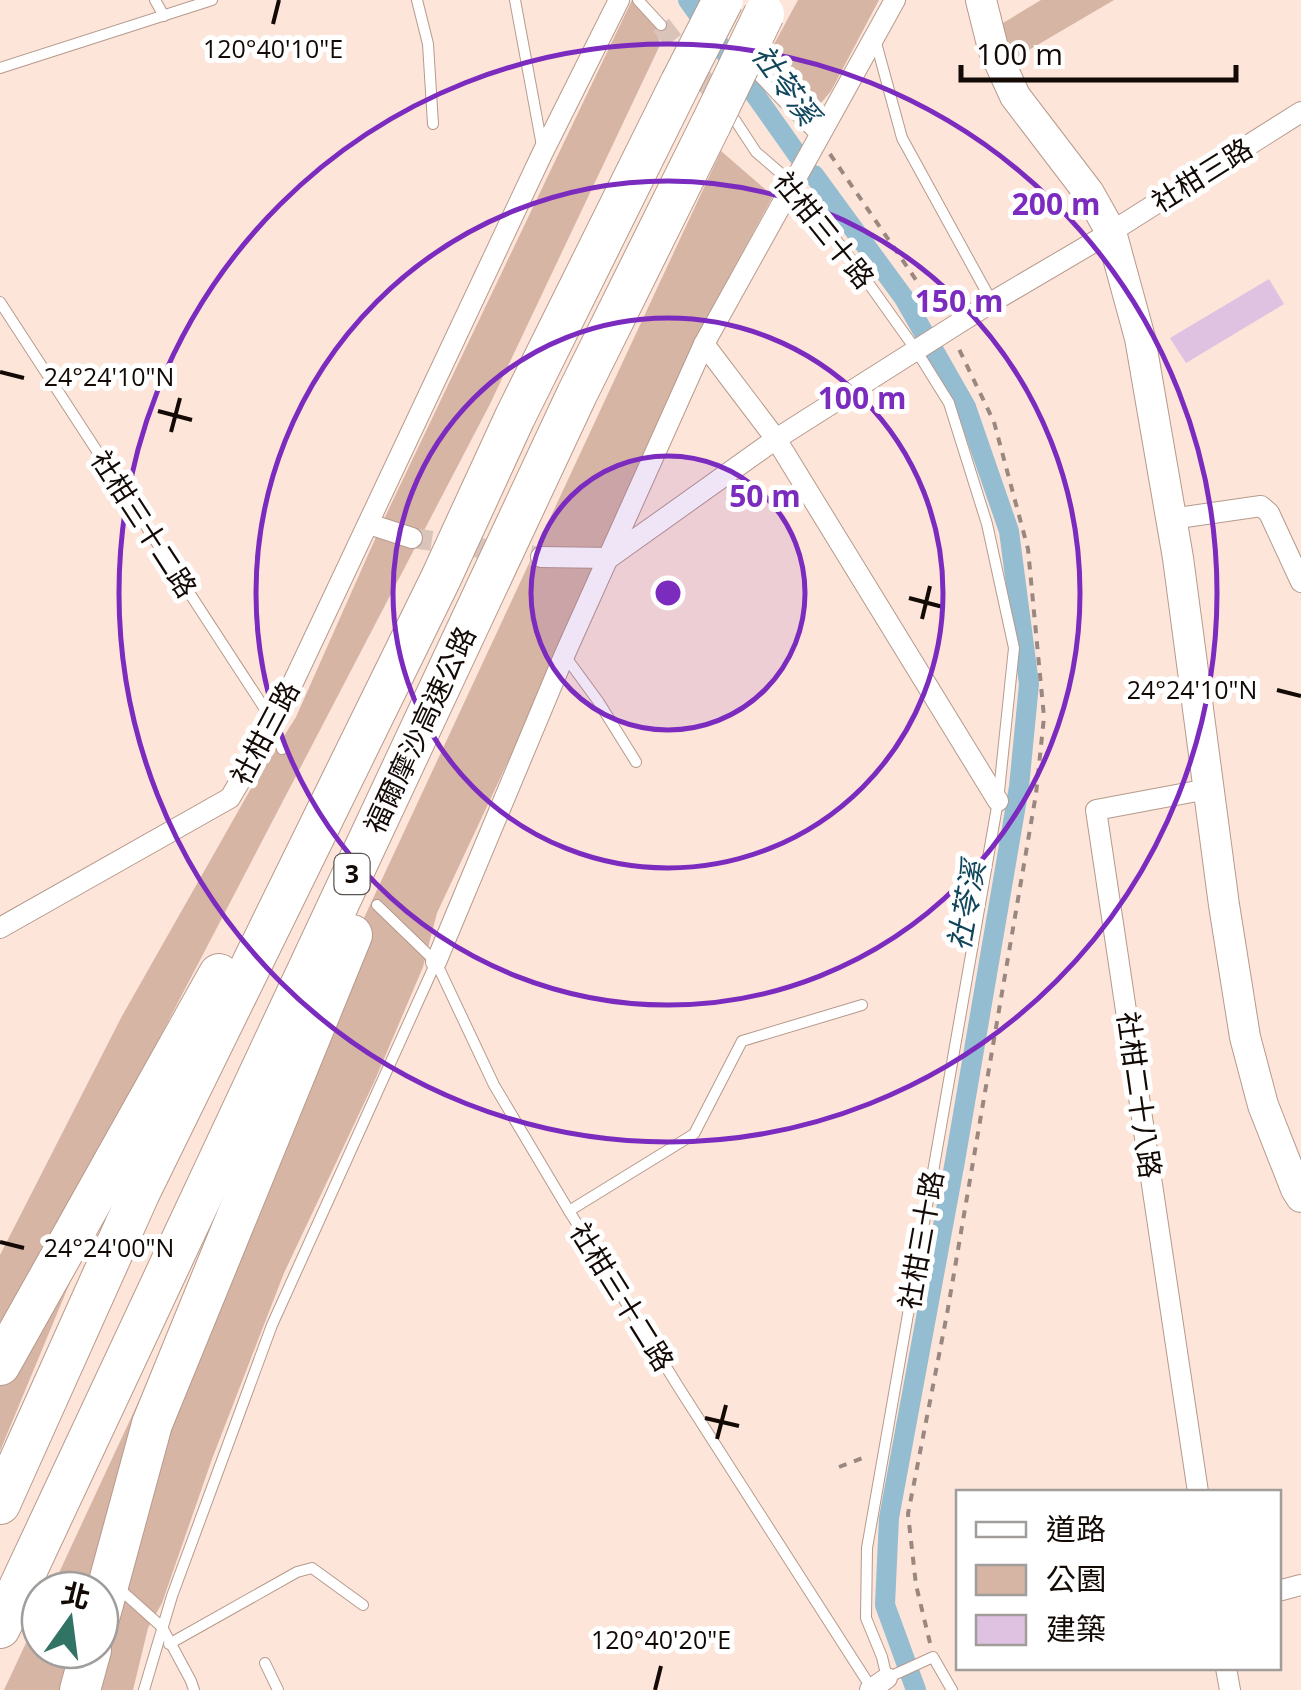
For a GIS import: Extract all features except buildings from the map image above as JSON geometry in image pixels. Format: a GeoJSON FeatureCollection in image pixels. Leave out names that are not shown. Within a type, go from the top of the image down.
{"type":"FeatureCollection","features":[{"type":"Feature","properties":{"kind":"highway","name":"福爾摩沙高速公路"},"geometry":{"type":"LineString","coordinates":[[0,1628],[548,455],[723,122],[768,7]]}},
{"type":"Feature","properties":{"kind":"highway","name":"福爾摩沙高速公路"},"geometry":{"type":"LineString","coordinates":[[0,1504],[140,1192],[441,578],[515,416],[680,82],[724,15]]}},
{"type":"Feature","properties":{"kind":"highway"},"geometry":{"type":"LineString","coordinates":[[120,1570],[152,1424],[548,455]]}},
{"type":"Feature","properties":{"kind":"highway"},"geometry":{"type":"LineString","coordinates":[[0,1365],[441,578]]}},
{"type":"Feature","properties":{"kind":"street","name":"社柑三路"},"geometry":{"type":"LineString","coordinates":[[0,928],[230,798],[274,722],[543,152],[619,0]]}},
{"type":"Feature","properties":{"kind":"street"},"geometry":{"type":"LineString","coordinates":[[436,962],[564,656],[704,344],[894,0]]}},
{"type":"Feature","properties":{"kind":"street"},"geometry":{"type":"LineString","coordinates":[[980,0],[993,48],[1014,96],[1088,193],[1111,232],[1140,338],[1171,519],[1246,1037],[1264,1105],[1301,1197]]}},
{"type":"Feature","properties":{"kind":"street","name":"社柑三路"},"geometry":{"type":"LineString","coordinates":[[916,350],[1301,112]]}},
{"type":"Feature","properties":{"kind":"street"},"geometry":{"type":"LineString","coordinates":[[704,344],[776,439],[998,801]]}},
{"type":"Feature","properties":{"kind":"street"},"geometry":{"type":"LineString","coordinates":[[541,557],[609,558],[776,439],[916,350]]}},
{"type":"Feature","properties":{"kind":"street"},"geometry":{"type":"LineString","coordinates":[[1171,519],[1261,506],[1269,512],[1301,582]]}},
{"type":"Feature","properties":{"kind":"street"},"geometry":{"type":"LineString","coordinates":[[369,524],[412,538]]}},
{"type":"Feature","properties":{"kind":"street","name":"社柑二十八路"},"geometry":{"type":"LineString","coordinates":[[1198,1490],[1096,810],[1208,789]]}},
{"type":"Feature","properties":{"kind":"lane"},"geometry":{"type":"LineString","coordinates":[[155,0],[164,16]]}},
{"type":"Feature","properties":{"kind":"lane"},"geometry":{"type":"LineString","coordinates":[[0,68],[212,0]]}},
{"type":"Feature","properties":{"kind":"lane"},"geometry":{"type":"LineString","coordinates":[[417,0],[428,44],[433,124]]}},
{"type":"Feature","properties":{"kind":"lane"},"geometry":{"type":"LineString","coordinates":[[515,0],[543,152]]}},
{"type":"Feature","properties":{"kind":"lane"},"geometry":{"type":"LineString","coordinates":[[638,0],[660,25]]}},
{"type":"Feature","properties":{"kind":"lane"},"geometry":{"type":"LineString","coordinates":[[706,0],[724,15]]}},
{"type":"Feature","properties":{"kind":"lane"},"geometry":{"type":"LineString","coordinates":[[875,38],[902,138],[992,302]]}},
{"type":"Feature","properties":{"kind":"lane"},"geometry":{"type":"LineString","coordinates":[[735,44],[754,73],[819,139]]}},
{"type":"Feature","properties":{"kind":"lane","name":"社柑三十路"},"geometry":{"type":"LineString","coordinates":[[723,122],[792,182],[916,350],[949,403],[988,524],[1014,648],[998,801],[867,1548],[866,1618],[882,1657],[876,1686]]}},
{"type":"Feature","properties":{"kind":"lane","name":"社柑三十二路"},"geometry":{"type":"LineString","coordinates":[[0,302],[274,722],[282,749]]}},
{"type":"Feature","properties":{"kind":"lane"},"geometry":{"type":"LineString","coordinates":[[564,656],[598,700],[636,762]]}},
{"type":"Feature","properties":{"kind":"lane","name":"社柑三十二路"},"geometry":{"type":"LineString","coordinates":[[377,905],[436,962],[494,1085],[569,1211],[680,1391],[876,1686]]}},
{"type":"Feature","properties":{"kind":"lane"},"geometry":{"type":"LineString","coordinates":[[144,1690],[207,1497],[272,1325],[436,962]]}},
{"type":"Feature","properties":{"kind":"lane"},"geometry":{"type":"LineString","coordinates":[[569,1211],[694,1134],[742,1041],[862,1005]]}},
{"type":"Feature","properties":{"kind":"lane"},"geometry":{"type":"LineString","coordinates":[[169,1644],[297,1572],[312,1568],[363,1605]]}},
{"type":"Feature","properties":{"kind":"lane"},"geometry":{"type":"LineString","coordinates":[[120,1608],[162,1627],[194,1690]]}},
{"type":"Feature","properties":{"kind":"lane"},"geometry":{"type":"LineString","coordinates":[[876,1686],[934,1657],[952,1690]]}},
{"type":"Feature","properties":{"kind":"lane"},"geometry":{"type":"LineString","coordinates":[[264,1663],[278,1690]]}},
{"type":"Feature","properties":{"kind":"path"},"geometry":{"type":"LineString","coordinates":[[819,139],[949,329],[994,422],[1028,549],[1044,717],[1023,871],[947,1314],[908,1514],[916,1584],[934,1657]]}},
{"type":"Feature","properties":{"kind":"path"},"geometry":{"type":"LineString","coordinates":[[840,1467],[884,1449]]}},
{"type":"Feature","properties":{"kind":"green space"},"geometry":{"type":"Polygon","coordinates":[[[632,0],[638,0],[655,16],[660,45],[490,404],[77,1196],[0,1332],[0,1255],[122,1016],[296,717],[384,519],[632,0]]]}},
{"type":"Feature","properties":{"kind":"green space"},"geometry":{"type":"Polygon","coordinates":[[[798,0],[879,0],[831,91],[816,109],[800,107],[766,59],[798,0]]]}},
{"type":"Feature","properties":{"kind":"green space"},"geometry":{"type":"Polygon","coordinates":[[[1041,0],[1114,0],[1000,67],[988,32],[1041,0]]]}},
{"type":"Feature","properties":{"kind":"green space"},"geometry":{"type":"Polygon","coordinates":[[[721,151],[773,196],[691,347],[595,576],[437,913],[423,967],[375,1080],[284,1273],[212,1459],[162,1603],[148,1628],[133,1690],[97,1690],[103,1670],[120,1670],[120,1608],[199,1325],[329,993],[721,151]]]}},
{"type":"Feature","properties":{"kind":"green space"},"geometry":{"type":"Polygon","coordinates":[[[78,1263],[0,1451],[0,1386],[45,1305],[78,1263]]]}},
{"type":"Feature","properties":{"kind":"green space"},"geometry":{"type":"Polygon","coordinates":[[[144,1390],[150,1392],[99,1570],[60,1570],[144,1390]]]}},
{"type":"Feature","properties":{"kind":"green space"},"geometry":{"type":"Polygon","coordinates":[[[20,1656],[20,1670],[73,1670],[68,1690],[4,1690],[20,1656]]]}},
{"type":"Feature","properties":{"kind":"waterway","name":"社苓溪"},"geometry":{"type":"LineString","coordinates":[[688,0],[799,157]]}},
{"type":"Feature","properties":{"kind":"waterway","name":"社苓溪"},"geometry":{"type":"LineString","coordinates":[[814,175],[904,298],[966,407],[1009,531],[1029,684],[1019,787],[889,1518],[885,1605],[916,1690]]}},
{"type":"Feature","properties":{"kind":"tunnel"},"geometry":{"type":"LineString","coordinates":[[661,25],[724,106]]}},
{"type":"Feature","properties":{"kind":"tunnel"},"geometry":{"type":"LineString","coordinates":[[412,538],[541,557]]}}]}
